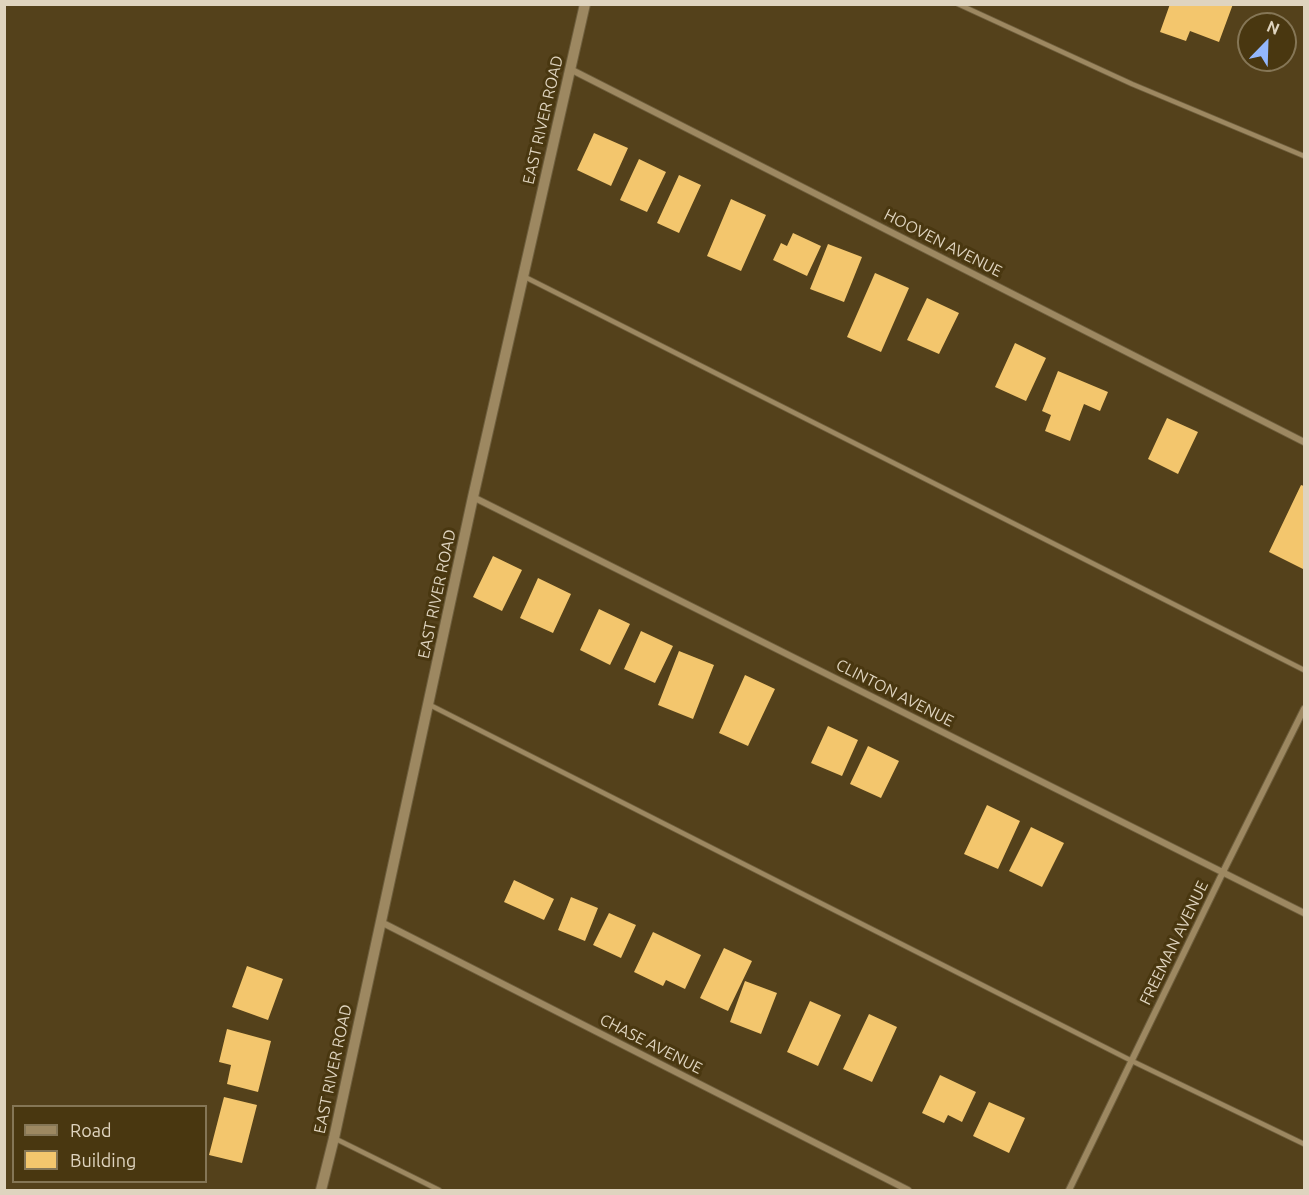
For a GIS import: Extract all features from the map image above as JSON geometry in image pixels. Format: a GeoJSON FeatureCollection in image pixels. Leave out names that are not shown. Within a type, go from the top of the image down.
{"type":"FeatureCollection","features":[{"type":"Feature","properties":{"kind":"street","name":"EAST RIVER ROAD"},"geometry":{"type":"LineString","coordinates":[[321,1191],[473,497],[585,4]]}},
{"type":"Feature","properties":{"kind":"street","name":"HOOVEN AVENUE"},"geometry":{"type":"LineString","coordinates":[[570,69],[1305,442]]}},
{"type":"Feature","properties":{"kind":"street","name":"CLINTON AVENUE"},"geometry":{"type":"LineString","coordinates":[[473,497],[1305,913]]}},
{"type":"Feature","properties":{"kind":"street","name":"FREEMAN AVENUE"},"geometry":{"type":"LineString","coordinates":[[1069,1191],[1223,872],[1305,709]]}},
{"type":"Feature","properties":{"kind":"street","name":"CHASE AVENUE"},"geometry":{"type":"LineString","coordinates":[[381,922],[908,1191]]}},
{"type":"Feature","properties":{"kind":"lane"},"geometry":{"type":"LineString","coordinates":[[958,4],[1132,84],[1305,156]]}},
{"type":"Feature","properties":{"kind":"lane"},"geometry":{"type":"LineString","coordinates":[[523,276],[1305,670]]}},
{"type":"Feature","properties":{"kind":"lane"},"geometry":{"type":"LineString","coordinates":[[428,704],[1132,1061],[1305,1144]]}},
{"type":"Feature","properties":{"kind":"lane"},"geometry":{"type":"LineString","coordinates":[[334,1138],[439,1191]]}},
{"type":"Feature","properties":{"kind":"building"},"geometry":{"type":"Polygon","coordinates":[[[1170,4],[1233,4],[1219,42],[1190,31],[1186,41],[1160,32],[1170,4]]]}},
{"type":"Feature","properties":{"kind":"building"},"geometry":{"type":"Polygon","coordinates":[[[594,133],[628,148],[611,186],[577,170],[594,133]]]}},
{"type":"Feature","properties":{"kind":"building"},"geometry":{"type":"Polygon","coordinates":[[[639,159],[666,172],[647,212],[620,200],[639,159]]]}},
{"type":"Feature","properties":{"kind":"building"},"geometry":{"type":"Polygon","coordinates":[[[679,175],[701,185],[679,233],[657,223],[679,175]]]}},
{"type":"Feature","properties":{"kind":"building"},"geometry":{"type":"Polygon","coordinates":[[[731,199],[766,215],[741,271],[707,256],[731,199]]]}},
{"type":"Feature","properties":{"kind":"building"},"geometry":{"type":"Polygon","coordinates":[[[793,233],[821,246],[807,276],[773,260],[781,243],[787,246],[793,233]]]}},
{"type":"Feature","properties":{"kind":"building"},"geometry":{"type":"Polygon","coordinates":[[[828,244],[862,257],[844,302],[810,289],[828,244]]]}},
{"type":"Feature","properties":{"kind":"building"},"geometry":{"type":"Polygon","coordinates":[[[875,273],[909,288],[881,352],[847,337],[875,273]]]}},
{"type":"Feature","properties":{"kind":"building"},"geometry":{"type":"Polygon","coordinates":[[[927,298],[959,313],[939,354],[907,340],[927,298]]]}},
{"type":"Feature","properties":{"kind":"building"},"geometry":{"type":"Polygon","coordinates":[[[1015,343],[1046,358],[1026,401],[995,387],[1015,343]]]}},
{"type":"Feature","properties":{"kind":"building"},"geometry":{"type":"Polygon","coordinates":[[[1058,371],[1108,392],[1100,411],[1084,404],[1070,441],[1045,431],[1051,415],[1042,411],[1058,371]]]}},
{"type":"Feature","properties":{"kind":"building"},"geometry":{"type":"Polygon","coordinates":[[[1167,418],[1198,432],[1178,474],[1148,459],[1167,418]]]}},
{"type":"Feature","properties":{"kind":"building"},"geometry":{"type":"Polygon","coordinates":[[[1301,485],[1304,486],[1303,569],[1269,552],[1301,485]]]}},
{"type":"Feature","properties":{"kind":"building"},"geometry":{"type":"Polygon","coordinates":[[[493,556],[522,570],[502,611],[473,597],[493,556]]]}},
{"type":"Feature","properties":{"kind":"building"},"geometry":{"type":"Polygon","coordinates":[[[538,578],[571,594],[553,633],[520,618],[538,578]]]}},
{"type":"Feature","properties":{"kind":"building"},"geometry":{"type":"Polygon","coordinates":[[[599,609],[630,624],[610,665],[580,650],[599,609]]]}},
{"type":"Feature","properties":{"kind":"building"},"geometry":{"type":"Polygon","coordinates":[[[641,631],[673,646],[655,683],[624,669],[641,631]]]}},
{"type":"Feature","properties":{"kind":"building"},"geometry":{"type":"Polygon","coordinates":[[[679,651],[714,665],[693,719],[658,705],[679,651]]]}},
{"type":"Feature","properties":{"kind":"building"},"geometry":{"type":"Polygon","coordinates":[[[745,675],[775,689],[748,746],[719,733],[745,675]]]}},
{"type":"Feature","properties":{"kind":"building"},"geometry":{"type":"Polygon","coordinates":[[[828,726],[858,740],[842,776],[811,763],[828,726]]]}},
{"type":"Feature","properties":{"kind":"building"},"geometry":{"type":"Polygon","coordinates":[[[868,746],[899,761],[881,798],[850,784],[868,746]]]}},
{"type":"Feature","properties":{"kind":"building"},"geometry":{"type":"Polygon","coordinates":[[[987,805],[1020,821],[998,869],[964,854],[987,805]]]}},
{"type":"Feature","properties":{"kind":"building"},"geometry":{"type":"Polygon","coordinates":[[[1031,827],[1064,843],[1042,887],[1009,871],[1031,827]]]}},
{"type":"Feature","properties":{"kind":"building"},"geometry":{"type":"Polygon","coordinates":[[[514,880],[554,899],[544,920],[504,902],[514,880]]]}},
{"type":"Feature","properties":{"kind":"building"},"geometry":{"type":"Polygon","coordinates":[[[571,897],[598,908],[585,941],[558,930],[571,897]]]}},
{"type":"Feature","properties":{"kind":"building"},"geometry":{"type":"Polygon","coordinates":[[[609,913],[636,925],[621,958],[593,945],[609,913]]]}},
{"type":"Feature","properties":{"kind":"building"},"geometry":{"type":"Polygon","coordinates":[[[653,932],[701,955],[685,989],[666,980],[663,986],[634,972],[653,932]]]}},
{"type":"Feature","properties":{"kind":"building"},"geometry":{"type":"Polygon","coordinates":[[[724,948],[752,961],[728,1011],[700,998],[724,948]]]}},
{"type":"Feature","properties":{"kind":"building"},"geometry":{"type":"Polygon","coordinates":[[[247,966],[283,979],[268,1020],[232,1007],[247,966]]]}},
{"type":"Feature","properties":{"kind":"building"},"geometry":{"type":"Polygon","coordinates":[[[745,981],[777,993],[761,1034],[730,1022],[745,981]]]}},
{"type":"Feature","properties":{"kind":"building"},"geometry":{"type":"Polygon","coordinates":[[[810,1001],[841,1015],[818,1066],[787,1052],[810,1001]]]}},
{"type":"Feature","properties":{"kind":"building"},"geometry":{"type":"Polygon","coordinates":[[[869,1014],[897,1027],[872,1082],[843,1069],[869,1014]]]}},
{"type":"Feature","properties":{"kind":"building"},"geometry":{"type":"Polygon","coordinates":[[[227,1029],[271,1041],[258,1092],[227,1084],[231,1065],[219,1062],[227,1029]]]}},
{"type":"Feature","properties":{"kind":"building"},"geometry":{"type":"Polygon","coordinates":[[[940,1075],[976,1092],[962,1122],[948,1115],[944,1123],[922,1113],[940,1075]]]}},
{"type":"Feature","properties":{"kind":"building"},"geometry":{"type":"Polygon","coordinates":[[[224,1097],[257,1105],[242,1163],[209,1155],[224,1097]]]}},
{"type":"Feature","properties":{"kind":"building"},"geometry":{"type":"Polygon","coordinates":[[[989,1102],[1025,1118],[1009,1153],[973,1136],[989,1102]]]}}]}
